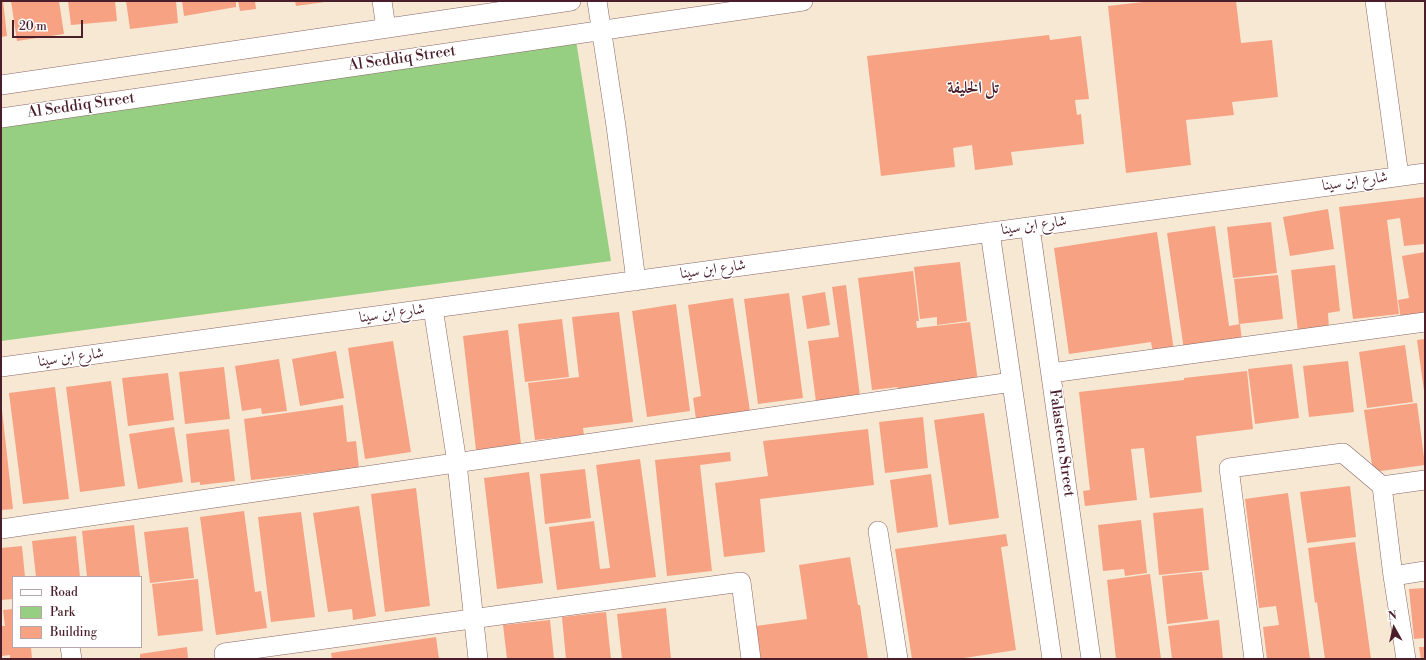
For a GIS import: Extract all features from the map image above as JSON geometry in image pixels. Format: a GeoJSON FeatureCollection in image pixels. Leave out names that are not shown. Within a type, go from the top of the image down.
{"type":"FeatureCollection","features":[{"type":"Feature","properties":{"kind":"street"},"geometry":{"type":"LineString","coordinates":[[382,1],[386,28]]}},
{"type":"Feature","properties":{"kind":"street"},"geometry":{"type":"LineString","coordinates":[[1,85],[571,1]]}},
{"type":"Feature","properties":{"kind":"street"},"geometry":{"type":"LineString","coordinates":[[597,1],[616,126],[636,281]]}},
{"type":"Feature","properties":{"kind":"street","name":"Al Seddiq Street"},"geometry":{"type":"LineString","coordinates":[[1,118],[803,1]]}},
{"type":"Feature","properties":{"kind":"street"},"geometry":{"type":"LineString","coordinates":[[1375,1],[1399,176]]}},
{"type":"Feature","properties":{"kind":"street","name":"شارع ابن سينا"},"geometry":{"type":"LineString","coordinates":[[1,368],[1425,172]]}},
{"type":"Feature","properties":{"kind":"street","name":"Falasteen Street"},"geometry":{"type":"LineString","coordinates":[[1030,227],[1091,659]]}},
{"type":"Feature","properties":{"kind":"street"},"geometry":{"type":"LineString","coordinates":[[990,232],[1052,659]]}},
{"type":"Feature","properties":{"kind":"street"},"geometry":{"type":"LineString","coordinates":[[433,308],[457,463],[478,659]]}},
{"type":"Feature","properties":{"kind":"street"},"geometry":{"type":"LineString","coordinates":[[1051,373],[1425,322]]}},
{"type":"Feature","properties":{"kind":"street"},"geometry":{"type":"LineString","coordinates":[[1,529],[1012,382]]}},
{"type":"Feature","properties":{"kind":"street"},"geometry":{"type":"LineString","coordinates":[[1254,659],[1229,468],[1343,453],[1382,486],[1393,576],[1406,659]]}},
{"type":"Feature","properties":{"kind":"street"},"geometry":{"type":"LineString","coordinates":[[1382,486],[1425,480]]}},
{"type":"Feature","properties":{"kind":"street"},"geometry":{"type":"LineString","coordinates":[[878,531],[898,659]]}},
{"type":"Feature","properties":{"kind":"street"},"geometry":{"type":"LineString","coordinates":[[1393,576],[1425,571]]}},
{"type":"Feature","properties":{"kind":"street"},"geometry":{"type":"LineString","coordinates":[[225,659],[224,652],[742,582],[751,659]]}},
{"type":"Feature","properties":{"kind":"street"},"geometry":{"type":"LineString","coordinates":[[70,648],[72,659]]}},
{"type":"Feature","properties":{"kind":"green space"},"geometry":{"type":"Polygon","coordinates":[[[575,34],[611,261],[1,341],[1,118],[575,34]]]}},
{"type":"Feature","properties":{"kind":"building"},"geometry":{"type":"Polygon","coordinates":[[[1,1],[3,1],[7,36],[1,37],[1,1]]]}},
{"type":"Feature","properties":{"kind":"building"},"geometry":{"type":"Polygon","coordinates":[[[11,1],[59,1],[64,34],[17,41],[11,1]]]}},
{"type":"Feature","properties":{"kind":"building"},"geometry":{"type":"Polygon","coordinates":[[[68,1],[115,1],[117,21],[71,25],[68,1]]]}},
{"type":"Feature","properties":{"kind":"building"},"geometry":{"type":"Polygon","coordinates":[[[126,1],[176,1],[178,23],[130,29],[126,1]]]}},
{"type":"Feature","properties":{"kind":"building"},"geometry":{"type":"Polygon","coordinates":[[[182,1],[236,1],[236,7],[184,16],[182,1]]]}},
{"type":"Feature","properties":{"kind":"building"},"geometry":{"type":"Polygon","coordinates":[[[238,1],[255,1],[256,9],[240,11],[238,1]]]}},
{"type":"Feature","properties":{"kind":"building"},"geometry":{"type":"Polygon","coordinates":[[[295,1],[324,1],[325,2],[296,6],[295,1]]]}},
{"type":"Feature","properties":{"kind":"building"},"geometry":{"type":"Polygon","coordinates":[[[1152,1],[1236,1],[1241,43],[1272,40],[1278,97],[1232,102],[1234,115],[1186,120],[1191,165],[1126,173],[1108,6],[1152,1]]]}},
{"type":"Feature","properties":{"kind":"building"},"geometry":{"type":"Polygon","coordinates":[[[1049,35],[1050,40],[1081,36],[1089,99],[1075,100],[1077,115],[1081,114],[1084,144],[1011,152],[1013,165],[975,170],[972,145],[953,148],[955,167],[881,176],[867,56],[1049,35]]]}},
{"type":"Feature","properties":{"kind":"building"},"geometry":{"type":"Polygon","coordinates":[[[1425,197],[1425,244],[1404,246],[1400,218],[1387,220],[1399,314],[1353,319],[1339,207],[1425,197]]]}},
{"type":"Feature","properties":{"kind":"building"},"geometry":{"type":"Polygon","coordinates":[[[1328,209],[1334,249],[1290,256],[1283,217],[1328,209]]]}},
{"type":"Feature","properties":{"kind":"building"},"geometry":{"type":"Polygon","coordinates":[[[1271,222],[1277,273],[1233,278],[1227,227],[1271,222]]]}},
{"type":"Feature","properties":{"kind":"building"},"geometry":{"type":"Polygon","coordinates":[[[1215,226],[1229,326],[1240,324],[1242,341],[1184,350],[1167,233],[1215,226]]]}},
{"type":"Feature","properties":{"kind":"building"},"geometry":{"type":"Polygon","coordinates":[[[1157,232],[1174,351],[1153,354],[1151,342],[1069,354],[1054,248],[1157,232]]]}},
{"type":"Feature","properties":{"kind":"building"},"geometry":{"type":"Polygon","coordinates":[[[1425,252],[1425,316],[1401,320],[1398,300],[1409,298],[1402,256],[1425,252]]]}},
{"type":"Feature","properties":{"kind":"building"},"geometry":{"type":"Polygon","coordinates":[[[960,262],[967,321],[937,325],[937,317],[920,319],[914,267],[960,262]]]}},
{"type":"Feature","properties":{"kind":"building"},"geometry":{"type":"Polygon","coordinates":[[[1335,265],[1340,311],[1328,313],[1329,328],[1298,332],[1291,270],[1335,265]]]}},
{"type":"Feature","properties":{"kind":"building"},"geometry":{"type":"Polygon","coordinates":[[[913,271],[919,321],[916,321],[917,328],[970,322],[978,382],[898,392],[898,387],[872,390],[858,278],[913,271]]]}},
{"type":"Feature","properties":{"kind":"building"},"geometry":{"type":"Polygon","coordinates":[[[1278,275],[1283,319],[1239,324],[1234,279],[1278,275]]]}},
{"type":"Feature","properties":{"kind":"building"},"geometry":{"type":"Polygon","coordinates":[[[846,285],[860,396],[816,402],[808,341],[839,337],[832,287],[846,285]]]}},
{"type":"Feature","properties":{"kind":"building"},"geometry":{"type":"Polygon","coordinates":[[[825,292],[830,325],[807,329],[802,296],[825,292]]]}},
{"type":"Feature","properties":{"kind":"building"},"geometry":{"type":"Polygon","coordinates":[[[789,293],[803,398],[758,404],[744,299],[789,293]]]}},
{"type":"Feature","properties":{"kind":"building"},"geometry":{"type":"Polygon","coordinates":[[[733,298],[750,411],[696,419],[693,398],[701,396],[688,305],[733,298]]]}},
{"type":"Feature","properties":{"kind":"building"},"geometry":{"type":"Polygon","coordinates":[[[676,304],[690,411],[647,417],[632,311],[676,304]]]}},
{"type":"Feature","properties":{"kind":"building"},"geometry":{"type":"Polygon","coordinates":[[[619,312],[633,422],[583,428],[584,435],[535,440],[528,383],[579,377],[572,317],[619,312]]]}},
{"type":"Feature","properties":{"kind":"building"},"geometry":{"type":"Polygon","coordinates":[[[562,319],[569,377],[525,382],[518,324],[562,319]]]}},
{"type":"Feature","properties":{"kind":"building"},"geometry":{"type":"Polygon","coordinates":[[[508,330],[521,444],[476,450],[463,336],[508,330]]]}},
{"type":"Feature","properties":{"kind":"building"},"geometry":{"type":"Polygon","coordinates":[[[1425,339],[1425,391],[1424,391],[1417,340],[1425,339]]]}},
{"type":"Feature","properties":{"kind":"building"},"geometry":{"type":"Polygon","coordinates":[[[393,341],[411,452],[365,459],[348,348],[393,341]]]}},
{"type":"Feature","properties":{"kind":"building"},"geometry":{"type":"Polygon","coordinates":[[[1405,345],[1413,402],[1367,408],[1359,352],[1405,345]]]}},
{"type":"Feature","properties":{"kind":"building"},"geometry":{"type":"Polygon","coordinates":[[[336,351],[344,398],[300,406],[292,359],[336,351]]]}},
{"type":"Feature","properties":{"kind":"building"},"geometry":{"type":"Polygon","coordinates":[[[279,359],[287,411],[262,414],[261,408],[242,411],[235,366],[279,359]]]}},
{"type":"Feature","properties":{"kind":"building"},"geometry":{"type":"Polygon","coordinates":[[[1348,361],[1354,412],[1309,417],[1303,366],[1348,361]]]}},
{"type":"Feature","properties":{"kind":"building"},"geometry":{"type":"Polygon","coordinates":[[[1292,364],[1299,418],[1255,424],[1248,369],[1292,364]]]}},
{"type":"Feature","properties":{"kind":"building"},"geometry":{"type":"Polygon","coordinates":[[[224,367],[230,419],[185,424],[179,372],[224,367]]]}},
{"type":"Feature","properties":{"kind":"building"},"geometry":{"type":"Polygon","coordinates":[[[1247,371],[1253,429],[1196,436],[1202,492],[1150,498],[1144,448],[1131,449],[1137,500],[1085,506],[1083,491],[1090,490],[1079,392],[1247,371]]]}},
{"type":"Feature","properties":{"kind":"building"},"geometry":{"type":"Polygon","coordinates":[[[168,373],[174,420],[128,426],[122,378],[168,373]]]}},
{"type":"Feature","properties":{"kind":"building"},"geometry":{"type":"Polygon","coordinates":[[[111,381],[125,486],[80,492],[66,387],[111,381]]]}},
{"type":"Feature","properties":{"kind":"building"},"geometry":{"type":"Polygon","coordinates":[[[55,387],[69,499],[23,504],[9,393],[55,387]]]}},
{"type":"Feature","properties":{"kind":"building"},"geometry":{"type":"Polygon","coordinates":[[[1417,403],[1425,465],[1373,472],[1364,410],[1417,403]]]}},
{"type":"Feature","properties":{"kind":"building"},"geometry":{"type":"Polygon","coordinates":[[[343,405],[347,442],[356,441],[359,468],[251,480],[244,419],[343,405]]]}},
{"type":"Feature","properties":{"kind":"building"},"geometry":{"type":"Polygon","coordinates":[[[1,410],[13,509],[1,510],[1,410]]]}},
{"type":"Feature","properties":{"kind":"building"},"geometry":{"type":"Polygon","coordinates":[[[984,413],[999,518],[949,525],[934,420],[984,413]]]}},
{"type":"Feature","properties":{"kind":"building"},"geometry":{"type":"Polygon","coordinates":[[[923,417],[928,468],[885,473],[879,422],[923,417]]]}},
{"type":"Feature","properties":{"kind":"building"},"geometry":{"type":"Polygon","coordinates":[[[174,427],[183,482],[138,489],[129,434],[174,427]]]}},
{"type":"Feature","properties":{"kind":"building"},"geometry":{"type":"Polygon","coordinates":[[[229,429],[235,481],[200,485],[200,482],[191,483],[186,434],[229,429]]]}},
{"type":"Feature","properties":{"kind":"building"},"geometry":{"type":"Polygon","coordinates":[[[868,429],[874,485],[760,499],[765,552],[724,557],[715,483],[768,476],[763,441],[868,429]]]}},
{"type":"Feature","properties":{"kind":"building"},"geometry":{"type":"Polygon","coordinates":[[[730,452],[731,461],[700,465],[712,571],[667,576],[655,460],[730,452]]]}},
{"type":"Feature","properties":{"kind":"building"},"geometry":{"type":"Polygon","coordinates":[[[640,459],[656,577],[557,590],[549,527],[594,521],[600,569],[610,568],[596,465],[640,459]]]}},
{"type":"Feature","properties":{"kind":"building"},"geometry":{"type":"Polygon","coordinates":[[[585,469],[591,518],[545,524],[540,474],[585,469]]]}},
{"type":"Feature","properties":{"kind":"building"},"geometry":{"type":"Polygon","coordinates":[[[529,472],[543,583],[497,589],[484,478],[529,472]]]}},
{"type":"Feature","properties":{"kind":"building"},"geometry":{"type":"Polygon","coordinates":[[[931,474],[938,527],[897,533],[890,480],[931,474]]]}},
{"type":"Feature","properties":{"kind":"building"},"geometry":{"type":"Polygon","coordinates":[[[1350,486],[1356,537],[1307,543],[1300,492],[1350,486]]]}},
{"type":"Feature","properties":{"kind":"building"},"geometry":{"type":"Polygon","coordinates":[[[416,488],[430,606],[385,612],[371,494],[416,488]]]}},
{"type":"Feature","properties":{"kind":"building"},"geometry":{"type":"Polygon","coordinates":[[[1288,493],[1310,659],[1267,659],[1263,627],[1279,625],[1276,606],[1259,608],[1245,499],[1288,493]]]}},
{"type":"Feature","properties":{"kind":"building"},"geometry":{"type":"Polygon","coordinates":[[[359,506],[376,616],[353,620],[352,609],[328,612],[313,513],[359,506]]]}},
{"type":"Feature","properties":{"kind":"building"},"geometry":{"type":"Polygon","coordinates":[[[1203,508],[1209,570],[1159,575],[1153,513],[1203,508]]]}},
{"type":"Feature","properties":{"kind":"building"},"geometry":{"type":"Polygon","coordinates":[[[244,511],[255,592],[261,591],[267,628],[216,635],[200,517],[244,511]]]}},
{"type":"Feature","properties":{"kind":"building"},"geometry":{"type":"Polygon","coordinates":[[[301,512],[315,617],[271,622],[258,517],[301,512]]]}},
{"type":"Feature","properties":{"kind":"building"},"geometry":{"type":"Polygon","coordinates":[[[1141,520],[1147,573],[1125,576],[1124,569],[1103,571],[1098,525],[1141,520]]]}},
{"type":"Feature","properties":{"kind":"building"},"geometry":{"type":"Polygon","coordinates":[[[134,525],[140,576],[87,576],[82,531],[134,525]]]}},
{"type":"Feature","properties":{"kind":"building"},"geometry":{"type":"Polygon","coordinates":[[[188,527],[194,578],[150,583],[144,532],[188,527]]]}},
{"type":"Feature","properties":{"kind":"building"},"geometry":{"type":"Polygon","coordinates":[[[1006,534],[1008,546],[1001,547],[1016,650],[958,659],[912,659],[895,549],[1006,534]]]}},
{"type":"Feature","properties":{"kind":"building"},"geometry":{"type":"Polygon","coordinates":[[[76,536],[80,576],[36,576],[32,541],[76,536]]]}},
{"type":"Feature","properties":{"kind":"building"},"geometry":{"type":"Polygon","coordinates":[[[1355,542],[1371,659],[1325,659],[1317,602],[1315,603],[1308,548],[1355,542]]]}},
{"type":"Feature","properties":{"kind":"building"},"geometry":{"type":"Polygon","coordinates":[[[22,546],[25,576],[12,576],[12,599],[1,600],[1,548],[22,546]]]}},
{"type":"Feature","properties":{"kind":"building"},"geometry":{"type":"Polygon","coordinates":[[[850,557],[858,605],[860,605],[868,659],[761,659],[756,626],[807,619],[799,565],[850,557]]]}},
{"type":"Feature","properties":{"kind":"building"},"geometry":{"type":"Polygon","coordinates":[[[1202,572],[1208,619],[1167,624],[1162,576],[1202,572]]]}},
{"type":"Feature","properties":{"kind":"building"},"geometry":{"type":"Polygon","coordinates":[[[1150,574],[1161,659],[1116,659],[1107,580],[1150,574]]]}},
{"type":"Feature","properties":{"kind":"building"},"geometry":{"type":"Polygon","coordinates":[[[198,579],[203,631],[158,636],[152,584],[198,579]]]}},
{"type":"Feature","properties":{"kind":"building"},"geometry":{"type":"Polygon","coordinates":[[[1425,588],[1425,638],[1414,639],[1409,589],[1425,588]]]}},
{"type":"Feature","properties":{"kind":"building"},"geometry":{"type":"Polygon","coordinates":[[[666,608],[671,659],[622,659],[617,614],[666,608]]]}},
{"type":"Feature","properties":{"kind":"building"},"geometry":{"type":"Polygon","coordinates":[[[12,609],[12,648],[31,648],[32,659],[10,659],[10,655],[1,656],[1,626],[5,626],[3,610],[12,609]]]}},
{"type":"Feature","properties":{"kind":"building"},"geometry":{"type":"Polygon","coordinates":[[[606,612],[611,659],[566,659],[562,617],[606,612]]]}},
{"type":"Feature","properties":{"kind":"building"},"geometry":{"type":"Polygon","coordinates":[[[550,620],[554,659],[507,659],[503,625],[550,620]]]}},
{"type":"Feature","properties":{"kind":"building"},"geometry":{"type":"Polygon","coordinates":[[[1219,620],[1223,659],[1172,659],[1168,626],[1219,620]]]}},
{"type":"Feature","properties":{"kind":"building"},"geometry":{"type":"Polygon","coordinates":[[[436,637],[439,659],[332,659],[331,653],[436,637]]]}},
{"type":"Feature","properties":{"kind":"building"},"geometry":{"type":"Polygon","coordinates":[[[187,647],[188,659],[140,659],[140,654],[187,647]]]}},
{"type":"Feature","properties":{"kind":"building"},"geometry":{"type":"Polygon","coordinates":[[[1419,647],[1425,647],[1425,659],[1421,659],[1419,647]]]}},
{"type":"Feature","properties":{"kind":"district","name":"تل الخليفة"},"geometry":{"type":"Point","coordinates":[973,89]}}]}
